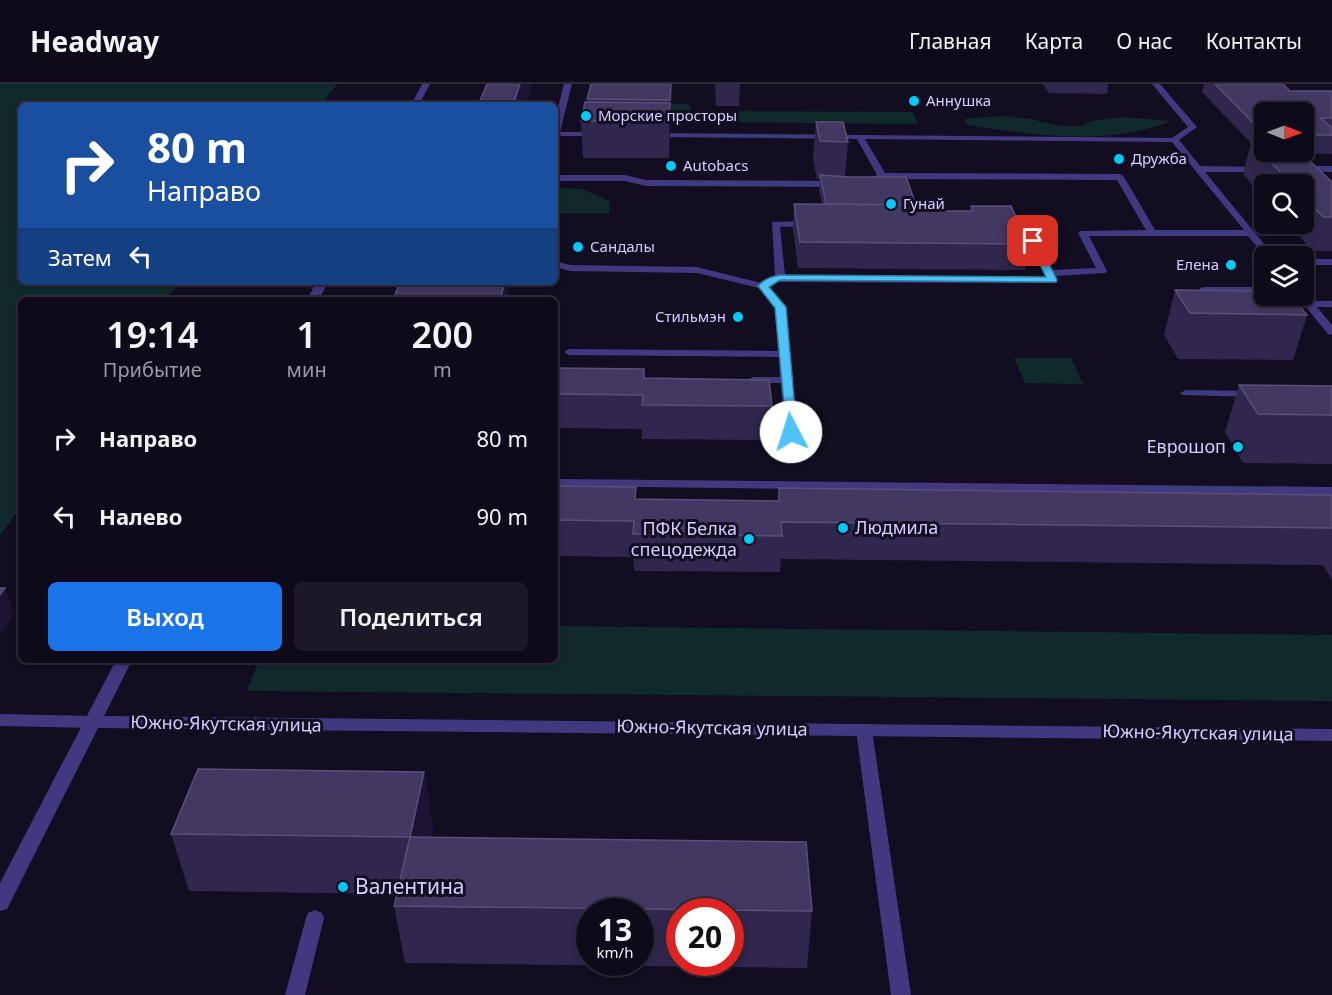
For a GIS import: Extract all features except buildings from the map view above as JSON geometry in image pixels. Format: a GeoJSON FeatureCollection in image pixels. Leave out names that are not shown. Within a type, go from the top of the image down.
{"type":"FeatureCollection","features":[{"type":"Feature","properties":{"kind":"street"},"geometry":{"type":"LineString","coordinates":[[417,102],[426,84]]}},
{"type":"Feature","properties":{"kind":"street"},"geometry":{"type":"LineString","coordinates":[[0,903],[122,663]]}},
{"type":"Feature","properties":{"kind":"street","name":"Южно-Якутская улица"},"geometry":{"type":"LineString","coordinates":[[92,722],[1332,735]]}},
{"type":"Feature","properties":{"kind":"lane"},"geometry":{"type":"LineString","coordinates":[[558,122],[568,84]]}},
{"type":"Feature","properties":{"kind":"lane"},"geometry":{"type":"LineString","coordinates":[[649,135],[1174,140],[1193,127],[1156,84]]}},
{"type":"Feature","properties":{"kind":"lane"},"geometry":{"type":"LineString","coordinates":[[558,134],[614,135]]}},
{"type":"Feature","properties":{"kind":"lane"},"geometry":{"type":"LineString","coordinates":[[860,137],[882,176]]}},
{"type":"Feature","properties":{"kind":"lane"},"geometry":{"type":"LineString","coordinates":[[1174,140],[1261,246]]}},
{"type":"Feature","properties":{"kind":"lane"},"geometry":{"type":"LineString","coordinates":[[1197,169],[1270,169]]}},
{"type":"Feature","properties":{"kind":"lane"},"geometry":{"type":"LineString","coordinates":[[1293,169],[1332,169]]}},
{"type":"Feature","properties":{"kind":"lane"},"geometry":{"type":"LineString","coordinates":[[1305,169],[1318,182]]}},
{"type":"Feature","properties":{"kind":"lane"},"geometry":{"type":"LineString","coordinates":[[860,185],[882,176],[1120,177],[1152,233]]}},
{"type":"Feature","properties":{"kind":"lane"},"geometry":{"type":"LineString","coordinates":[[558,178],[625,178],[646,183],[848,184]]}},
{"type":"Feature","properties":{"kind":"lane"},"geometry":{"type":"LineString","coordinates":[[780,278],[774,224],[822,224]]}},
{"type":"Feature","properties":{"kind":"lane"},"geometry":{"type":"LineString","coordinates":[[763,286],[772,279],[780,278],[1052,280],[1025,226],[990,225]]}},
{"type":"Feature","properties":{"kind":"lane"},"geometry":{"type":"LineString","coordinates":[[1049,273],[1102,271],[1083,232],[1250,233]]}},
{"type":"Feature","properties":{"kind":"lane"},"geometry":{"type":"LineString","coordinates":[[1314,261],[1332,262]]}},
{"type":"Feature","properties":{"kind":"lane"},"geometry":{"type":"LineString","coordinates":[[558,265],[570,268],[697,270],[763,286],[780,307],[787,380],[791,432],[777,452]]}},
{"type":"Feature","properties":{"kind":"lane"},"geometry":{"type":"LineString","coordinates":[[1204,290],[1254,291]]}},
{"type":"Feature","properties":{"kind":"lane"},"geometry":{"type":"LineString","coordinates":[[1314,301],[1332,304]]}},
{"type":"Feature","properties":{"kind":"lane"},"geometry":{"type":"LineString","coordinates":[[1311,306],[1332,332]]}},
{"type":"Feature","properties":{"kind":"lane"},"geometry":{"type":"LineString","coordinates":[[569,352],[784,354]]}},
{"type":"Feature","properties":{"kind":"lane"},"geometry":{"type":"LineString","coordinates":[[741,380],[787,380]]}},
{"type":"Feature","properties":{"kind":"lane"},"geometry":{"type":"LineString","coordinates":[[1186,393],[1264,394]]}},
{"type":"Feature","properties":{"kind":"lane"},"geometry":{"type":"LineString","coordinates":[[561,483],[1332,491]]}},
{"type":"Feature","properties":{"kind":"lane"},"geometry":{"type":"LineString","coordinates":[[0,720],[92,722]]}},
{"type":"Feature","properties":{"kind":"lane"},"geometry":{"type":"LineString","coordinates":[[864,730],[901,995]]}},
{"type":"Feature","properties":{"kind":"lane"},"geometry":{"type":"LineString","coordinates":[[295,995],[315,918]]}},
{"type":"Feature","properties":{"kind":"green space"},"geometry":{"type":"Polygon","coordinates":[[[0,84],[337,84],[323,102],[18,102],[18,285],[178,285],[168,297],[18,297],[18,510],[0,536],[0,84]]]}},
{"type":"Feature","properties":{"kind":"green space"},"geometry":{"type":"Polygon","coordinates":[[[602,104],[689,104],[691,111],[913,112],[918,124],[618,121],[602,104]]]}},
{"type":"Feature","properties":{"kind":"green space"},"geometry":{"type":"Polygon","coordinates":[[[1002,116],[1061,126],[1081,126],[1092,121],[1123,117],[1171,121],[1122,134],[1070,136],[968,125],[964,119],[1002,116]]]}},
{"type":"Feature","properties":{"kind":"green space"},"geometry":{"type":"Polygon","coordinates":[[[558,188],[582,189],[610,201],[609,213],[558,213],[558,188]]]}},
{"type":"Feature","properties":{"kind":"green space"},"geometry":{"type":"Polygon","coordinates":[[[1014,358],[1071,358],[1083,384],[1025,383],[1014,358]]]}},
{"type":"Feature","properties":{"kind":"green space"},"geometry":{"type":"Polygon","coordinates":[[[558,626],[1332,635],[1332,701],[247,691],[258,663],[558,663],[558,626]]]}},
{"type":"Feature","properties":{"kind":"place","name":"Аннушка"},"geometry":{"type":"Point","coordinates":[914,101]}},
{"type":"Feature","properties":{"kind":"place","name":"Морские просторы"},"geometry":{"type":"Point","coordinates":[586,116]}},
{"type":"Feature","properties":{"kind":"place","name":"Дружба"},"geometry":{"type":"Point","coordinates":[1119,159]}},
{"type":"Feature","properties":{"kind":"place","name":"Autobacs"},"geometry":{"type":"Point","coordinates":[671,166]}},
{"type":"Feature","properties":{"kind":"place","name":"Гунай"},"geometry":{"type":"Point","coordinates":[891,204]}},
{"type":"Feature","properties":{"kind":"place","name":"Сандалы"},"geometry":{"type":"Point","coordinates":[578,247]}},
{"type":"Feature","properties":{"kind":"place","name":"Елена"},"geometry":{"type":"Point","coordinates":[1231,265]}},
{"type":"Feature","properties":{"kind":"place","name":"Стильмэн"},"geometry":{"type":"Point","coordinates":[738,317]}},
{"type":"Feature","properties":{"kind":"place","name":"Еврошоп"},"geometry":{"type":"Point","coordinates":[1238,447]}},
{"type":"Feature","properties":{"kind":"place","name":"Людмила"},"geometry":{"type":"Point","coordinates":[843,528]}},
{"type":"Feature","properties":{"kind":"place","name":"ПФК Белка спецодежда"},"geometry":{"type":"Point","coordinates":[749,539]}},
{"type":"Feature","properties":{"kind":"place","name":"Валентина"},"geometry":{"type":"Point","coordinates":[343,887]}},
{"type":"Feature","properties":{"kind":"route"},"geometry":{"type":"LineString","coordinates":[[791,432],[780,307],[763,286],[772,279],[780,278],[1052,280],[1033,241]]}}]}
